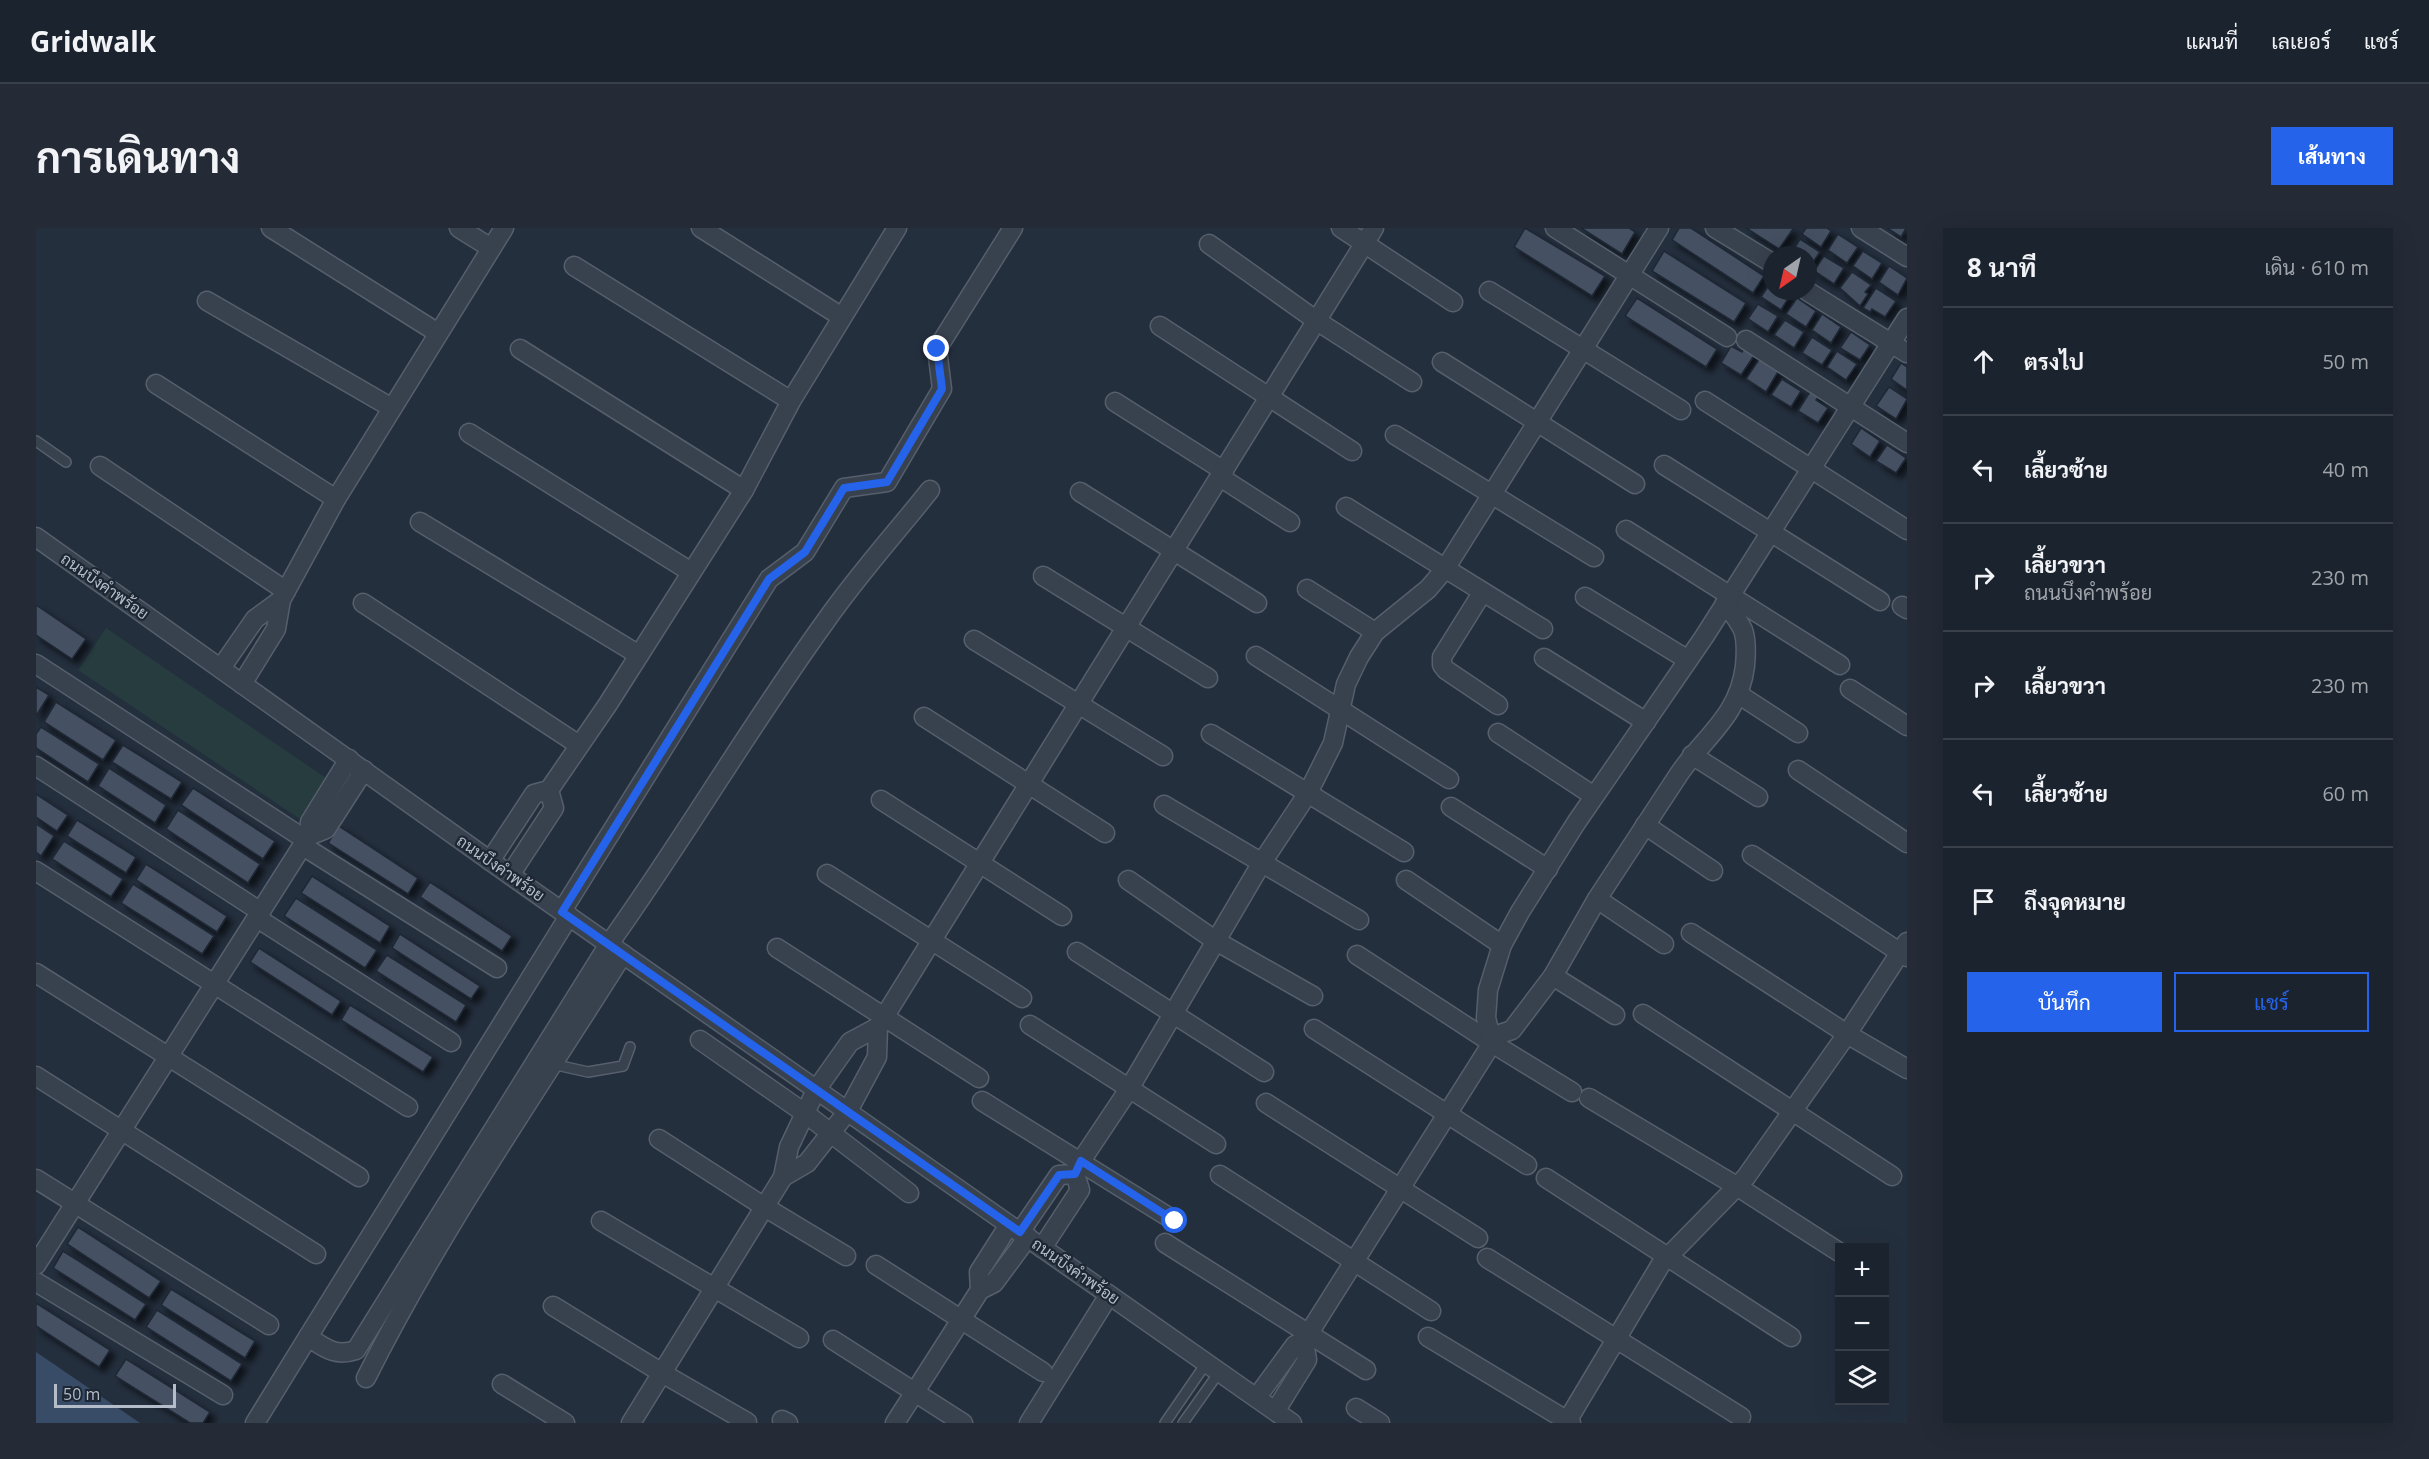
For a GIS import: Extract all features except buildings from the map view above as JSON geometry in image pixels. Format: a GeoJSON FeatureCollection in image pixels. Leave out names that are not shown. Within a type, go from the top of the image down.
{"type":"FeatureCollection","features":[{"type":"Feature","properties":{"kind":"street"},"geometry":{"type":"LineString","coordinates":[[271,228],[438,333]]}},
{"type":"Feature","properties":{"kind":"street"},"geometry":{"type":"LineString","coordinates":[[459,228],[491,248]]}},
{"type":"Feature","properties":{"kind":"street"},"geometry":{"type":"LineString","coordinates":[[242,684],[276,629],[283,595],[336,499],[504,228]]}},
{"type":"Feature","properties":{"kind":"street"},"geometry":{"type":"LineString","coordinates":[[701,228],[842,317]]}},
{"type":"Feature","properties":{"kind":"street"},"geometry":{"type":"LineString","coordinates":[[255,1423],[769,579],[805,552],[844,488],[887,482],[942,389],[937,349],[1013,228]]}},
{"type":"Feature","properties":{"kind":"street"},"geometry":{"type":"LineString","coordinates":[[1341,228],[1369,236],[1453,302]]}},
{"type":"Feature","properties":{"kind":"street"},"geometry":{"type":"LineString","coordinates":[[1555,228],[1727,337]]}},
{"type":"Feature","properties":{"kind":"street"},"geometry":{"type":"LineString","coordinates":[[1025,1236],[1059,1175],[1078,1168],[1129,1089],[1261,864],[1308,793],[1333,743],[1346,684],[1376,632],[1428,589],[1445,569],[1659,228]]}},
{"type":"Feature","properties":{"kind":"street"},"geometry":{"type":"LineString","coordinates":[[1716,228],[1763,257]]}},
{"type":"Feature","properties":{"kind":"street"},"geometry":{"type":"LineString","coordinates":[[1861,228],[1907,257]]}},
{"type":"Feature","properties":{"kind":"street"},"geometry":{"type":"LineString","coordinates":[[490,861],[534,794],[549,790],[692,572],[744,490],[791,401],[892,230]]}},
{"type":"Feature","properties":{"kind":"street"},"geometry":{"type":"LineString","coordinates":[[783,1177],[807,1163],[848,1111],[877,1057],[881,1022],[1369,236]]}},
{"type":"Feature","properties":{"kind":"street"},"geometry":{"type":"LineString","coordinates":[[1209,244],[1317,321],[1412,382]]}},
{"type":"Feature","properties":{"kind":"street"},"geometry":{"type":"LineString","coordinates":[[574,266],[791,401]]}},
{"type":"Feature","properties":{"kind":"street"},"geometry":{"type":"LineString","coordinates":[[1489,291],[1681,410]]}},
{"type":"Feature","properties":{"kind":"street"},"geometry":{"type":"LineString","coordinates":[[1817,297],[1907,353]]}},
{"type":"Feature","properties":{"kind":"street"},"geometry":{"type":"LineString","coordinates":[[207,301],[392,408]]}},
{"type":"Feature","properties":{"kind":"street"},"geometry":{"type":"LineString","coordinates":[[1492,1040],[1486,1018],[1488,990],[1502,945],[1594,796],[1728,599],[1907,318]]}},
{"type":"Feature","properties":{"kind":"street"},"geometry":{"type":"LineString","coordinates":[[1160,326],[1352,451]]}},
{"type":"Feature","properties":{"kind":"street"},"geometry":{"type":"LineString","coordinates":[[1746,340],[1907,443]]}},
{"type":"Feature","properties":{"kind":"street"},"geometry":{"type":"LineString","coordinates":[[520,349],[744,490]]}},
{"type":"Feature","properties":{"kind":"street"},"geometry":{"type":"LineString","coordinates":[[1442,362],[1635,484]]}},
{"type":"Feature","properties":{"kind":"street"},"geometry":{"type":"LineString","coordinates":[[156,384],[336,499]]}},
{"type":"Feature","properties":{"kind":"street"},"geometry":{"type":"LineString","coordinates":[[1706,401],[1907,530]]}},
{"type":"Feature","properties":{"kind":"street"},"geometry":{"type":"LineString","coordinates":[[1115,402],[1290,522]]}},
{"type":"Feature","properties":{"kind":"street"},"geometry":{"type":"LineString","coordinates":[[470,433],[692,572]]}},
{"type":"Feature","properties":{"kind":"street"},"geometry":{"type":"LineString","coordinates":[[1395,435],[1492,497],[1594,557]]}},
{"type":"Feature","properties":{"kind":"street"},"geometry":{"type":"LineString","coordinates":[[1664,465],[1880,601]]}},
{"type":"Feature","properties":{"kind":"street"},"geometry":{"type":"LineString","coordinates":[[100,466],[283,595]]}},
{"type":"Feature","properties":{"kind":"street"},"geometry":{"type":"LineString","coordinates":[[366,1378],[396,1316],[552,1064],[652,884],[765,708],[826,620],[930,490]]}},
{"type":"Feature","properties":{"kind":"street"},"geometry":{"type":"LineString","coordinates":[[1080,492],[1257,603]]}},
{"type":"Feature","properties":{"kind":"street"},"geometry":{"type":"LineString","coordinates":[[1346,507],[1543,629]]}},
{"type":"Feature","properties":{"kind":"street"},"geometry":{"type":"LineString","coordinates":[[420,522],[639,655]]}},
{"type":"Feature","properties":{"kind":"street"},"geometry":{"type":"LineString","coordinates":[[1626,530],[1728,599],[1840,665]]}},
{"type":"Feature","properties":{"kind":"street","name":"ถนนบึงคำพร้อย"},"geometry":{"type":"LineString","coordinates":[[36,538],[490,861],[1292,1423]]}},
{"type":"Feature","properties":{"kind":"street"},"geometry":{"type":"LineString","coordinates":[[1043,576],[1208,678]]}},
{"type":"Feature","properties":{"kind":"street"},"geometry":{"type":"LineString","coordinates":[[1307,589],[1376,632]]}},
{"type":"Feature","properties":{"kind":"street"},"geometry":{"type":"LineString","coordinates":[[1482,593],[1442,657],[1442,665],[1498,705]]}},
{"type":"Feature","properties":{"kind":"street"},"geometry":{"type":"LineString","coordinates":[[221,668],[255,619],[283,595]]}},
{"type":"Feature","properties":{"kind":"street"},"geometry":{"type":"LineString","coordinates":[[1584,597],[1688,660]]}},
{"type":"Feature","properties":{"kind":"street"},"geometry":{"type":"LineString","coordinates":[[1257,1397],[1294,1345],[1307,1337],[1492,1040],[1512,1030],[1553,976],[1597,899],[1645,825],[1692,755],[1719,726],[1738,694],[1744,677],[1747,654],[1743,630],[1728,599]]}},
{"type":"Feature","properties":{"kind":"street"},"geometry":{"type":"LineString","coordinates":[[363,603],[579,745]]}},
{"type":"Feature","properties":{"kind":"street"},"geometry":{"type":"LineString","coordinates":[[974,640],[1163,756]]}},
{"type":"Feature","properties":{"kind":"street"},"geometry":{"type":"LineString","coordinates":[[1256,656],[1449,779]]}},
{"type":"Feature","properties":{"kind":"street"},"geometry":{"type":"LineString","coordinates":[[1544,658],[1646,722]]}},
{"type":"Feature","properties":{"kind":"street"},"geometry":{"type":"LineString","coordinates":[[36,664],[497,968]]}},
{"type":"Feature","properties":{"kind":"street"},"geometry":{"type":"LineString","coordinates":[[1850,689],[1907,726]]}},
{"type":"Feature","properties":{"kind":"street"},"geometry":{"type":"LineString","coordinates":[[1738,694],[1798,734]]}},
{"type":"Feature","properties":{"kind":"street"},"geometry":{"type":"LineString","coordinates":[[924,717],[1105,833]]}},
{"type":"Feature","properties":{"kind":"street"},"geometry":{"type":"LineString","coordinates":[[1498,733],[1594,796]]}},
{"type":"Feature","properties":{"kind":"street"},"geometry":{"type":"LineString","coordinates":[[1211,734],[1404,852]]}},
{"type":"Feature","properties":{"kind":"street"},"geometry":{"type":"LineString","coordinates":[[1692,755],[1758,796]]}},
{"type":"Feature","properties":{"kind":"street"},"geometry":{"type":"LineString","coordinates":[[36,1265],[306,841],[310,822],[349,759]]}},
{"type":"Feature","properties":{"kind":"street"},"geometry":{"type":"LineString","coordinates":[[36,766],[451,1042]]}},
{"type":"Feature","properties":{"kind":"street"},"geometry":{"type":"LineString","coordinates":[[306,841],[326,829],[364,770]]}},
{"type":"Feature","properties":{"kind":"street"},"geometry":{"type":"LineString","coordinates":[[1798,770],[1907,843]]}},
{"type":"Feature","properties":{"kind":"street"},"geometry":{"type":"LineString","coordinates":[[510,875],[554,808],[549,790]]}},
{"type":"Feature","properties":{"kind":"street"},"geometry":{"type":"LineString","coordinates":[[881,800],[1062,916]]}},
{"type":"Feature","properties":{"kind":"street"},"geometry":{"type":"LineString","coordinates":[[1164,805],[1359,920]]}},
{"type":"Feature","properties":{"kind":"street"},"geometry":{"type":"LineString","coordinates":[[1451,807],[1548,869]]}},
{"type":"Feature","properties":{"kind":"street"},"geometry":{"type":"LineString","coordinates":[[1645,825],[1713,871]]}},
{"type":"Feature","properties":{"kind":"street"},"geometry":{"type":"LineString","coordinates":[[1428,1337],[1568,1422],[1661,1264],[1738,1187],[1905,950],[1752,855]]}},
{"type":"Feature","properties":{"kind":"street"},"geometry":{"type":"LineString","coordinates":[[36,871],[408,1107]]}},
{"type":"Feature","properties":{"kind":"street"},"geometry":{"type":"LineString","coordinates":[[827,874],[1022,998]]}},
{"type":"Feature","properties":{"kind":"street"},"geometry":{"type":"LineString","coordinates":[[1128,880],[1216,941],[1313,996]]}},
{"type":"Feature","properties":{"kind":"street"},"geometry":{"type":"LineString","coordinates":[[1406,880],[1502,945]]}},
{"type":"Feature","properties":{"kind":"street"},"geometry":{"type":"LineString","coordinates":[[1597,899],[1664,944]]}},
{"type":"Feature","properties":{"kind":"street"},"geometry":{"type":"LineString","coordinates":[[1691,933],[1847,1034],[1907,1069]]}},
{"type":"Feature","properties":{"kind":"street"},"geometry":{"type":"LineString","coordinates":[[777,948],[881,1022],[979,1078]]}},
{"type":"Feature","properties":{"kind":"street"},"geometry":{"type":"LineString","coordinates":[[308,1337],[328,1349],[343,1354],[356,1350],[616,949]]}},
{"type":"Feature","properties":{"kind":"street"},"geometry":{"type":"LineString","coordinates":[[1077,952],[1264,1072]]}},
{"type":"Feature","properties":{"kind":"street"},"geometry":{"type":"LineString","coordinates":[[1358,955],[1580,1095],[1738,1187],[1835,1249]]}},
{"type":"Feature","properties":{"kind":"street"},"geometry":{"type":"LineString","coordinates":[[36,973],[359,1177]]}},
{"type":"Feature","properties":{"kind":"street"},"geometry":{"type":"LineString","coordinates":[[1553,976],[1615,1015]]}},
{"type":"Feature","properties":{"kind":"street"},"geometry":{"type":"LineString","coordinates":[[1643,1014],[1892,1176]]}},
{"type":"Feature","properties":{"kind":"street"},"geometry":{"type":"LineString","coordinates":[[632,1423],[763,1206],[783,1177],[789,1147],[816,1090],[850,1041],[881,1022]]}},
{"type":"Feature","properties":{"kind":"street"},"geometry":{"type":"LineString","coordinates":[[1030,1025],[1215,1144]]}},
{"type":"Feature","properties":{"kind":"street"},"geometry":{"type":"LineString","coordinates":[[1314,1029],[1527,1165]]}},
{"type":"Feature","properties":{"kind":"street"},"geometry":{"type":"LineString","coordinates":[[700,1040],[806,1114],[909,1193]]}},
{"type":"Feature","properties":{"kind":"street"},"geometry":{"type":"LineString","coordinates":[[36,1076],[316,1254]]}},
{"type":"Feature","properties":{"kind":"street"},"geometry":{"type":"LineString","coordinates":[[982,1101],[1078,1168],[1175,1221]]}},
{"type":"Feature","properties":{"kind":"street"},"geometry":{"type":"LineString","coordinates":[[1266,1103],[1478,1238]]}},
{"type":"Feature","properties":{"kind":"street"},"geometry":{"type":"LineString","coordinates":[[659,1139],[846,1256]]}},
{"type":"Feature","properties":{"kind":"street"},"geometry":{"type":"LineString","coordinates":[[895,1423],[980,1290],[979,1272],[1080,1190],[1078,1168]]}},
{"type":"Feature","properties":{"kind":"street"},"geometry":{"type":"LineString","coordinates":[[1220,1175],[1431,1311]]}},
{"type":"Feature","properties":{"kind":"street"},"geometry":{"type":"LineString","coordinates":[[36,1179],[269,1325]]}},
{"type":"Feature","properties":{"kind":"street"},"geometry":{"type":"LineString","coordinates":[[1546,1179],[1791,1336]]}},
{"type":"Feature","properties":{"kind":"street"},"geometry":{"type":"LineString","coordinates":[[602,1221],[799,1338]]}},
{"type":"Feature","properties":{"kind":"street"},"geometry":{"type":"LineString","coordinates":[[1165,1243],[1307,1337],[1366,1370]]}},
{"type":"Feature","properties":{"kind":"street"},"geometry":{"type":"LineString","coordinates":[[1487,1258],[1741,1417]]}},
{"type":"Feature","properties":{"kind":"street"},"geometry":{"type":"LineString","coordinates":[[876,1265],[1043,1372]]}},
{"type":"Feature","properties":{"kind":"street"},"geometry":{"type":"LineString","coordinates":[[36,1282],[223,1395]]}},
{"type":"Feature","properties":{"kind":"street"},"geometry":{"type":"LineString","coordinates":[[1029,1423],[1110,1295]]}},
{"type":"Feature","properties":{"kind":"street"},"geometry":{"type":"LineString","coordinates":[[553,1306],[747,1422]]}},
{"type":"Feature","properties":{"kind":"street"},"geometry":{"type":"LineString","coordinates":[[1276,1410],[1307,1360],[1307,1337]]}},
{"type":"Feature","properties":{"kind":"street"},"geometry":{"type":"LineString","coordinates":[[833,1340],[963,1423]]}},
{"type":"Feature","properties":{"kind":"street"},"geometry":{"type":"LineString","coordinates":[[502,1383],[565,1423]]}},
{"type":"Feature","properties":{"kind":"street"},"geometry":{"type":"LineString","coordinates":[[1356,1408],[1380,1423]]}},
{"type":"Feature","properties":{"kind":"lane"},"geometry":{"type":"LineString","coordinates":[[36,441],[66,462]]}},
{"type":"Feature","properties":{"kind":"lane"},"geometry":{"type":"LineString","coordinates":[[552,1064],[588,1072],[623,1066],[630,1047]]}},
{"type":"Feature","properties":{"kind":"lane"},"geometry":{"type":"LineString","coordinates":[[1165,1423],[1213,1366]]}},
{"type":"Feature","properties":{"kind":"lane"},"geometry":{"type":"LineString","coordinates":[[1183,1423],[1213,1366]]}},
{"type":"Feature","properties":{"kind":"green space"},"geometry":{"type":"Polygon","coordinates":[[[106,628],[326,778],[300,819],[78,670],[106,628]]]}},
{"type":"Feature","properties":{"kind":"water"},"geometry":{"type":"Polygon","coordinates":[[[36,1352],[140,1423],[36,1423],[36,1352]]]}},
{"type":"Feature","properties":{"kind":"route"},"geometry":{"type":"LineString","coordinates":[[937,349],[942,389],[887,482],[844,488],[805,552],[769,579],[562,912],[1020,1232],[1059,1175],[1075,1174],[1081,1161],[1175,1221]]}}]}
